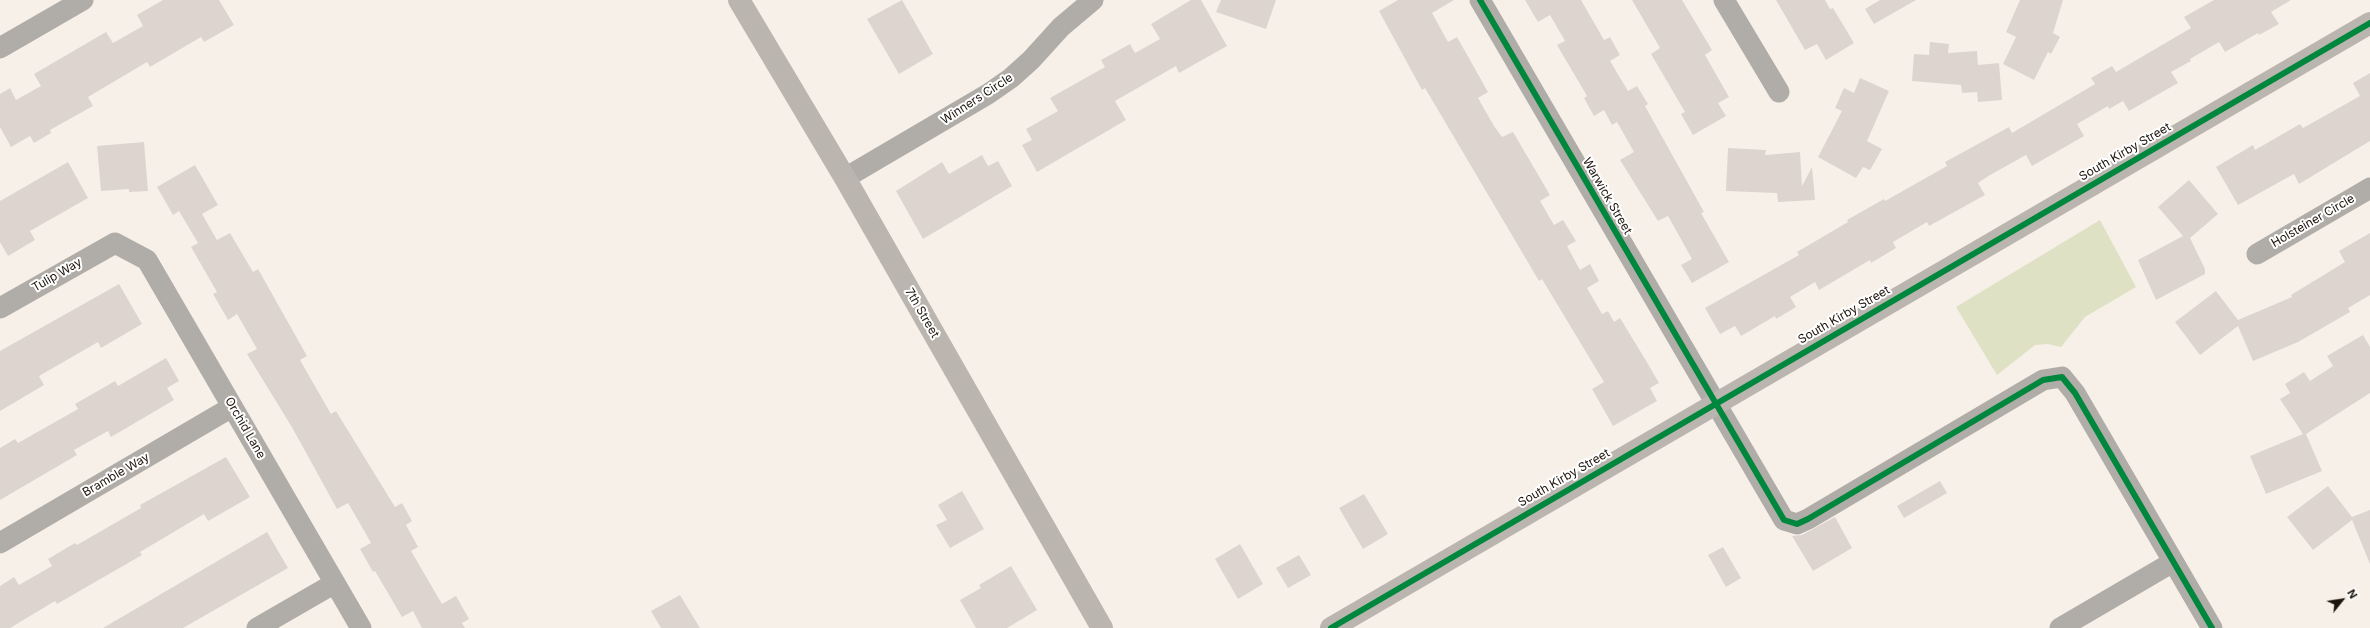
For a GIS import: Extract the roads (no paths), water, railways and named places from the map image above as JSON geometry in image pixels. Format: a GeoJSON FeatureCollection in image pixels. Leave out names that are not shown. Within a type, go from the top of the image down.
{"type":"FeatureCollection","features":[{"type":"Feature","properties":{"kind":"street"},"geometry":{"type":"LineString","coordinates":[[0,48],[83,0]]}},
{"type":"Feature","properties":{"kind":"street","name":"7th Street"},"geometry":{"type":"LineString","coordinates":[[739,0],[845,178],[1102,628]]}},
{"type":"Feature","properties":{"kind":"street","name":"Winners Circle"},"geometry":{"type":"LineString","coordinates":[[845,178],[1005,82],[1031,60],[1061,27],[1093,0]]}},
{"type":"Feature","properties":{"kind":"street","name":"Warwick Street"},"geometry":{"type":"LineString","coordinates":[[1480,0],[1714,403],[1784,520],[1796,524],[1808,519],[2043,380],[2062,377],[2075,393],[2173,562]]}},
{"type":"Feature","properties":{"kind":"street"},"geometry":{"type":"LineString","coordinates":[[1724,0],[1779,92]]}},
{"type":"Feature","properties":{"kind":"street","name":"South Kirby Street"},"geometry":{"type":"LineString","coordinates":[[1330,628],[1714,403],[2370,23]]}},
{"type":"Feature","properties":{"kind":"street","name":"Holsteiner Circle"},"geometry":{"type":"LineString","coordinates":[[2257,254],[2370,188]]}},
{"type":"Feature","properties":{"kind":"street","name":"Tulip Way"},"geometry":{"type":"LineString","coordinates":[[0,308],[114,243]]}},
{"type":"Feature","properties":{"kind":"street","name":"Orchid Lane"},"geometry":{"type":"LineString","coordinates":[[114,243],[147,260],[361,628]]}},
{"type":"Feature","properties":{"kind":"street","name":"Bramble Way"},"geometry":{"type":"LineString","coordinates":[[0,543],[232,407]]}},
{"type":"Feature","properties":{"kind":"street"},"geometry":{"type":"LineString","coordinates":[[2060,628],[2173,562],[2212,628]]}},
{"type":"Feature","properties":{"kind":"street"},"geometry":{"type":"LineString","coordinates":[[257,628],[334,583]]}}]}
